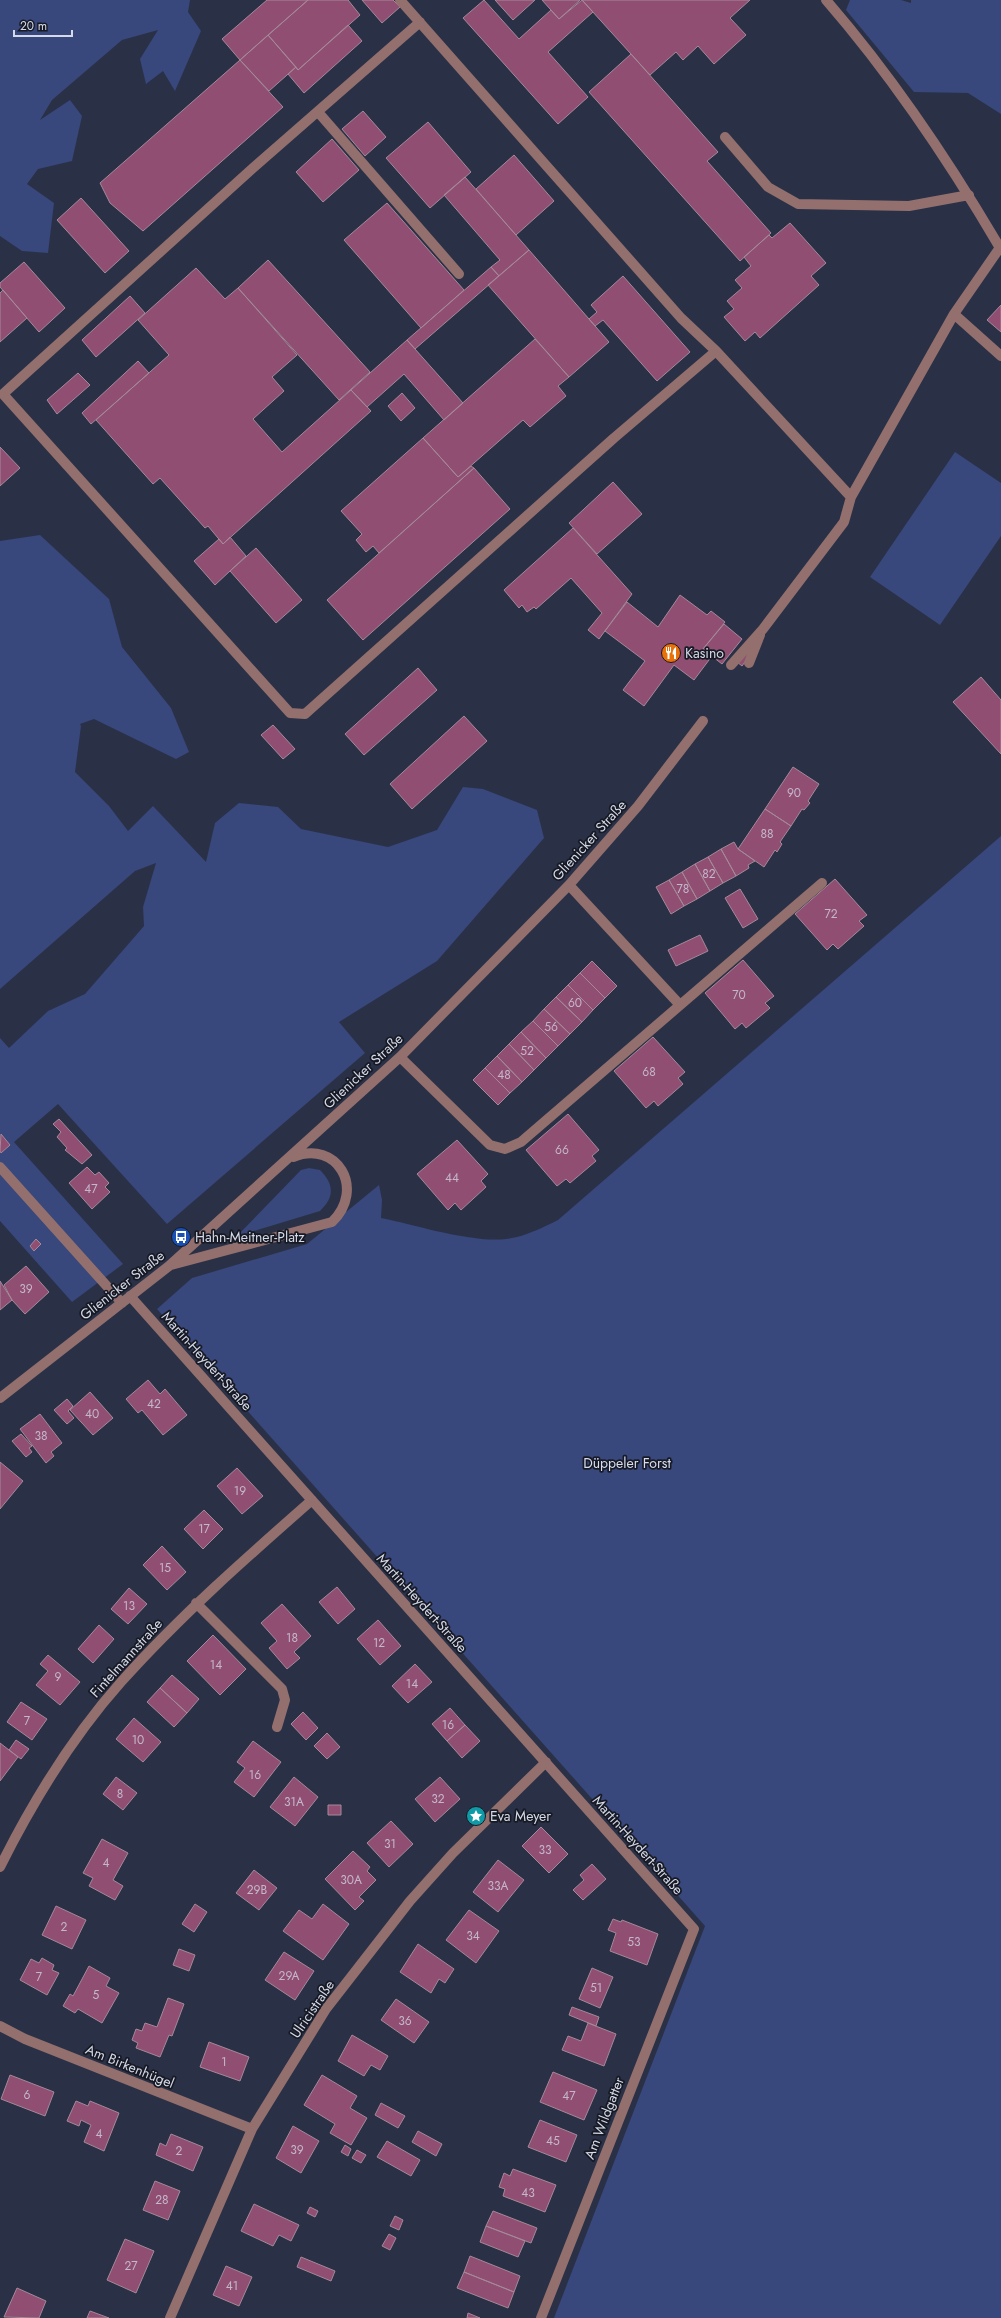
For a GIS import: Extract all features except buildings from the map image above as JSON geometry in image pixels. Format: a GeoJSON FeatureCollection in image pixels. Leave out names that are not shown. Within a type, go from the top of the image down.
{"type":"FeatureCollection","features":[{"type":"Feature","properties":{"kind":"street"},"geometry":{"type":"LineString","coordinates":[[400,0],[681,318],[716,351],[851,497]]}},
{"type":"Feature","properties":{"kind":"street"},"geometry":{"type":"LineString","coordinates":[[731,665],[763,629],[844,522],[851,497],[954,314],[1000,247],[969,195],[882,70],[826,0]]}},
{"type":"Feature","properties":{"kind":"street"},"geometry":{"type":"LineString","coordinates":[[420,22],[3,394],[290,713],[305,714],[614,438],[716,351]]}},
{"type":"Feature","properties":{"kind":"street"},"geometry":{"type":"LineString","coordinates":[[318,112],[459,274]]}},
{"type":"Feature","properties":{"kind":"street"},"geometry":{"type":"LineString","coordinates":[[726,137],[768,187],[798,204],[910,206],[969,195]]}},
{"type":"Feature","properties":{"kind":"street"},"geometry":{"type":"LineString","coordinates":[[954,314],[1001,356]]}},
{"type":"Feature","properties":{"kind":"street"},"geometry":{"type":"LineString","coordinates":[[749,663],[763,629]]}},
{"type":"Feature","properties":{"kind":"street","name":"Glienicker Straße"},"geometry":{"type":"LineString","coordinates":[[0,1398],[169,1266],[400,1057],[569,885],[638,806],[703,721]]}},
{"type":"Feature","properties":{"kind":"street"},"geometry":{"type":"LineString","coordinates":[[400,1057],[490,1145],[505,1149],[521,1142],[822,883]]}},
{"type":"Feature","properties":{"kind":"street"},"geometry":{"type":"LineString","coordinates":[[569,885],[680,1005]]}},
{"type":"Feature","properties":{"kind":"street"},"geometry":{"type":"LineString","coordinates":[[169,1266],[332,1222],[344,1208],[348,1196],[347,1185],[340,1167],[324,1155],[312,1153],[300,1154],[289,1158]]}},
{"type":"Feature","properties":{"kind":"street"},"geometry":{"type":"LineString","coordinates":[[0,1167],[122,1303]]}},
{"type":"Feature","properties":{"kind":"street","name":"Martin-Heydert-Straße"},"geometry":{"type":"LineString","coordinates":[[130,1296],[694,1929]]}},
{"type":"Feature","properties":{"kind":"street","name":"Fintelmannstraße"},"geometry":{"type":"LineString","coordinates":[[0,1867],[17,1832],[48,1780],[82,1731],[120,1682],[196,1603],[312,1500]]}},
{"type":"Feature","properties":{"kind":"street"},"geometry":{"type":"LineString","coordinates":[[196,1603],[282,1689],[285,1700],[277,1726]]}},
{"type":"Feature","properties":{"kind":"street","name":"Ulricistraße"},"geometry":{"type":"LineString","coordinates":[[170,2318],[252,2129],[326,2010],[410,1901],[453,1853],[546,1762]]}},
{"type":"Feature","properties":{"kind":"street","name":"Am Wildgatter"},"geometry":{"type":"LineString","coordinates":[[541,2318],[694,1929]]}},
{"type":"Feature","properties":{"kind":"street","name":"Am Birkenhügel"},"geometry":{"type":"LineString","coordinates":[[0,2026],[25,2039],[252,2129]]}},
{"type":"Feature","properties":{"kind":"green space"},"geometry":{"type":"Polygon","coordinates":[[[0,0],[190,0],[188,12],[201,31],[175,91],[163,71],[146,84],[140,59],[158,30],[122,40],[52,100],[40,120],[70,100],[82,116],[72,161],[38,169],[27,184],[54,203],[48,253],[22,251],[0,236],[0,0]]]}},
{"type":"Feature","properties":{"kind":"green space"},"geometry":{"type":"Polygon","coordinates":[[[850,0],[901,0],[911,3],[911,0],[1001,0],[1001,114],[968,93],[914,92],[846,10],[850,0]]]}},
{"type":"Feature","properties":{"kind":"green space"},"geometry":{"type":"Polygon","coordinates":[[[955,452],[1001,483],[1001,536],[940,625],[870,577],[955,452]]]}},
{"type":"Feature","properties":{"kind":"green space"},"geometry":{"type":"Polygon","coordinates":[[[40,535],[109,599],[122,647],[171,708],[189,752],[176,759],[94,719],[80,724],[81,726],[75,772],[109,806],[128,831],[153,806],[206,862],[215,823],[239,803],[278,807],[301,829],[388,847],[437,830],[463,787],[483,789],[537,810],[544,838],[437,961],[339,1022],[365,1053],[167,1224],[58,1104],[14,1142],[123,1264],[72,1302],[0,1221],[0,1038],[9,1048],[48,1011],[85,994],[144,926],[143,907],[156,863],[135,871],[0,989],[0,541],[40,535]]]}},
{"type":"Feature","properties":{"kind":"green space","name":"Düppeler Forst"},"geometry":{"type":"Polygon","coordinates":[[[1001,836],[1001,2318],[554,2318],[705,1926],[157,1309],[192,1278],[307,1244],[379,1185],[382,1200],[381,1218],[444,1233],[492,1240],[506,1239],[533,1232],[558,1220],[1001,836]]]}},
{"type":"Feature","properties":{"kind":"green space"},"geometry":{"type":"Polygon","coordinates":[[[309,1168],[320,1170],[325,1175],[330,1185],[330,1196],[325,1206],[320,1211],[237,1236],[301,1170],[309,1168]]]}},
{"type":"Feature","properties":{"kind":"place","name":"Kasino"},"geometry":{"type":"Point","coordinates":[671,653]}},
{"type":"Feature","properties":{"kind":"place","name":"Hahn-Meitner-Platz"},"geometry":{"type":"Point","coordinates":[181,1237]}},
{"type":"Feature","properties":{"kind":"place","name":"Eva Meyer"},"geometry":{"type":"Point","coordinates":[476,1816]}}]}
